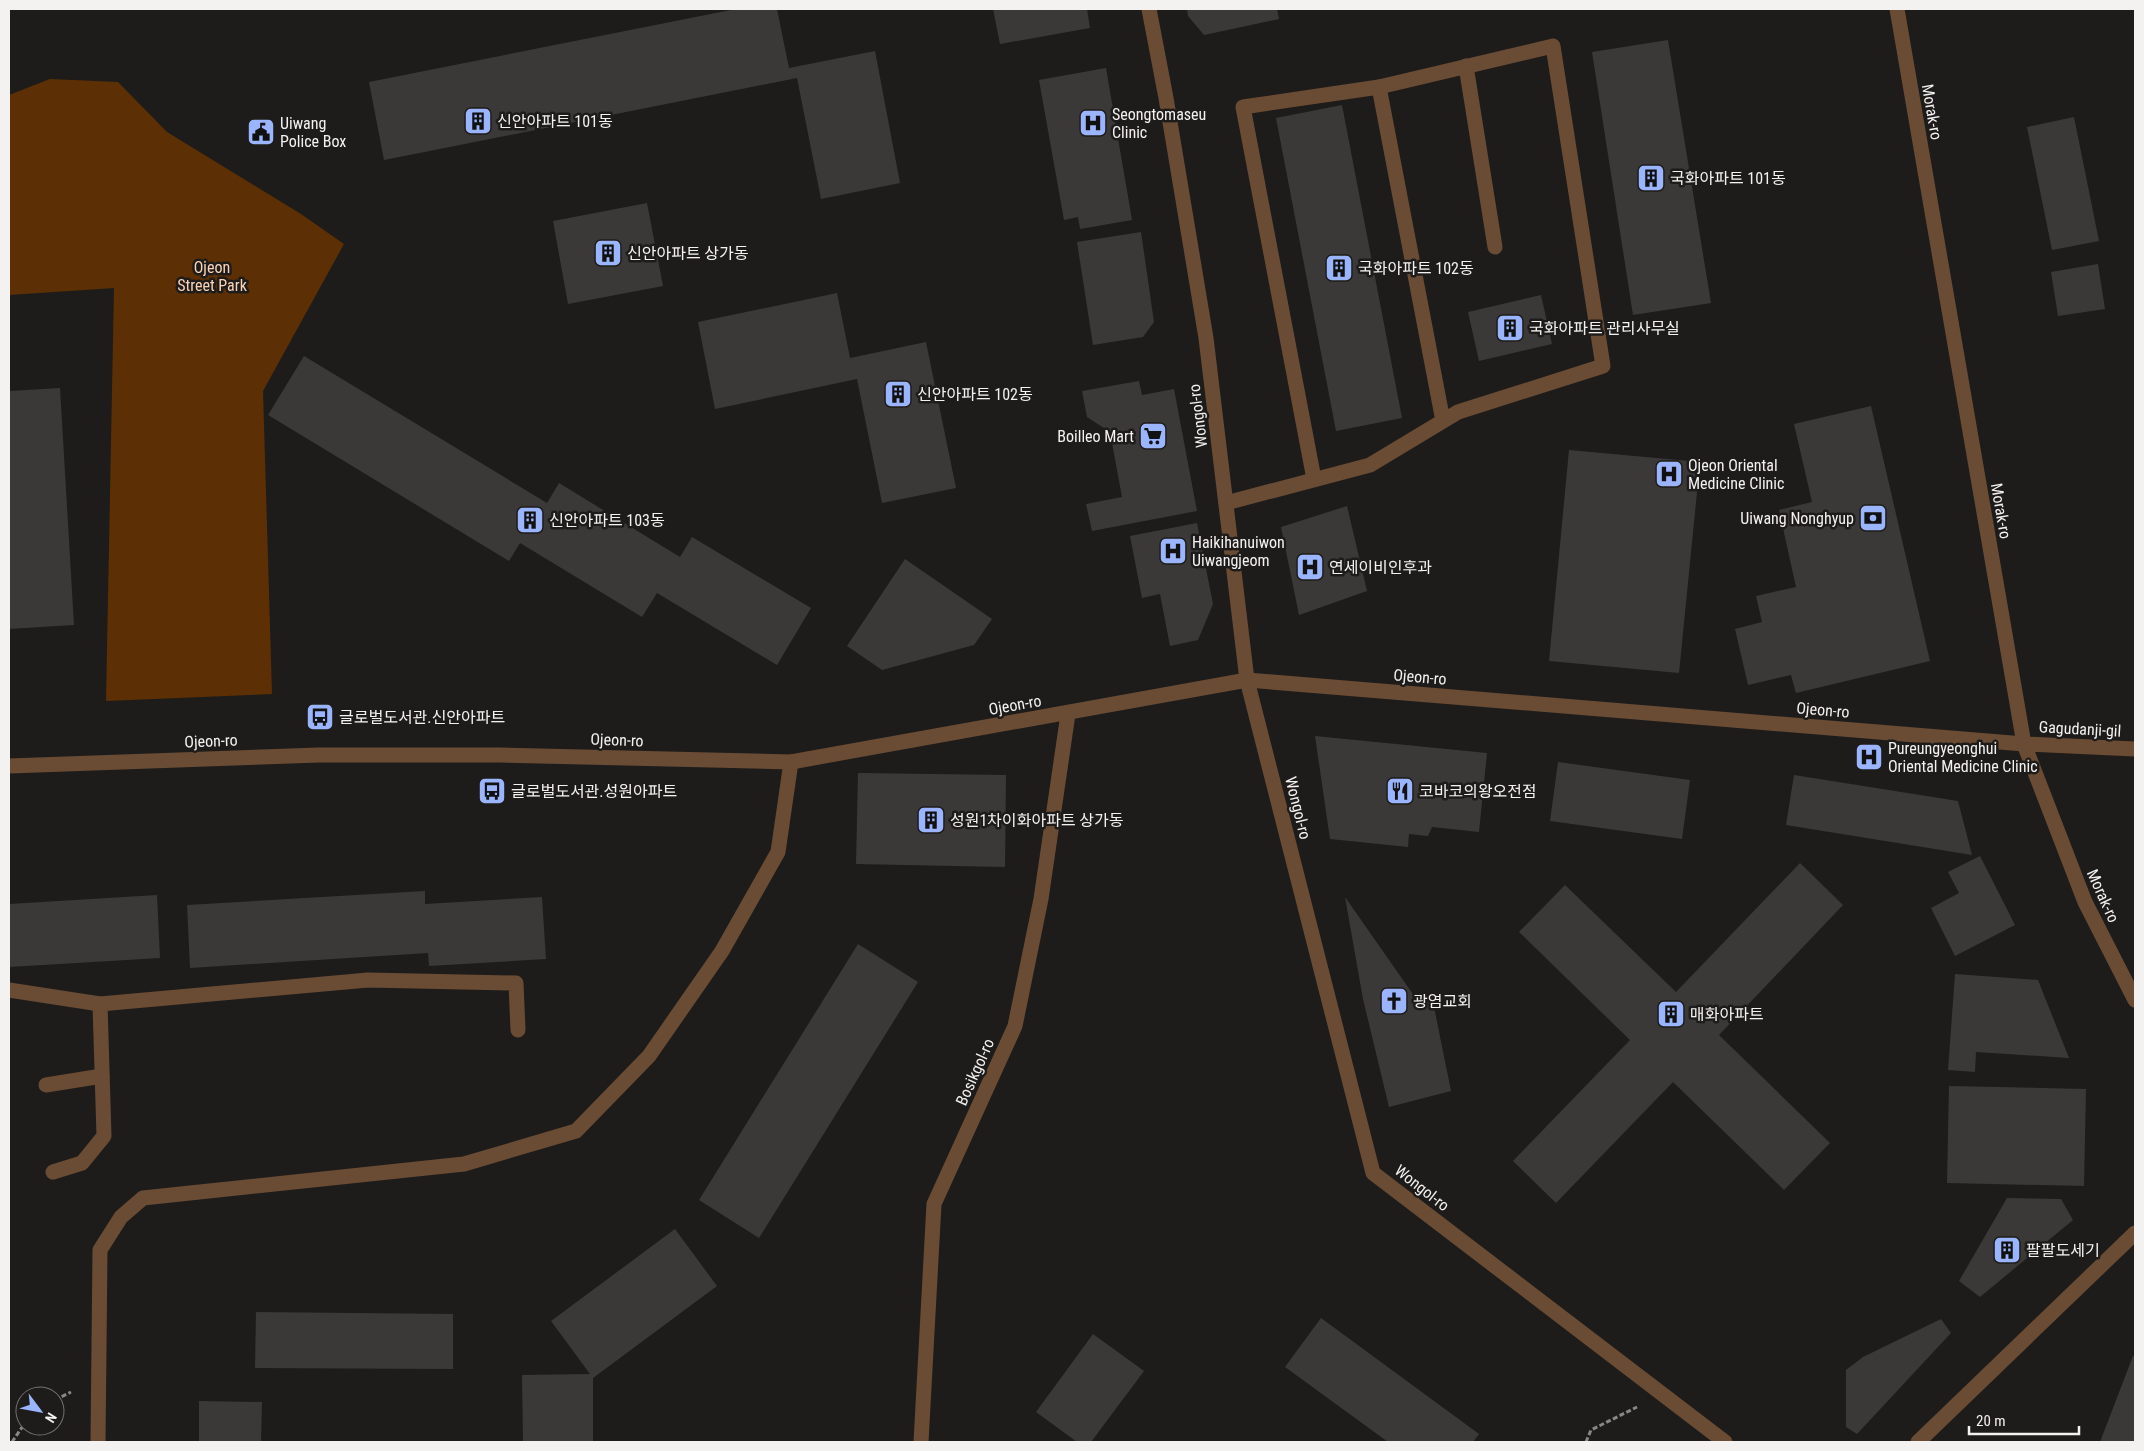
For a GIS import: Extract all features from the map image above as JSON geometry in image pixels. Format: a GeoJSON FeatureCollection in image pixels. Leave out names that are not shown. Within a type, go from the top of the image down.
{"type":"FeatureCollection","features":[{"type":"Feature","properties":{"kind":"street","name":"Wongol-ro"},"geometry":{"type":"LineString","coordinates":[[1149,9],[1166,98],[1206,338],[1247,680],[1373,1173],[1725,1442]]}},
{"type":"Feature","properties":{"kind":"street","name":"Morak-ro"},"geometry":{"type":"LineString","coordinates":[[1897,9],[2024,744],[2085,902],[2135,1000]]}},
{"type":"Feature","properties":{"kind":"street"},"geometry":{"type":"LineString","coordinates":[[1226,503],[1370,465],[1458,412],[1603,366],[1553,46],[1379,87],[1243,107],[1314,479]]}},
{"type":"Feature","properties":{"kind":"street"},"geometry":{"type":"LineString","coordinates":[[1466,66],[1495,247]]}},
{"type":"Feature","properties":{"kind":"street"},"geometry":{"type":"LineString","coordinates":[[1379,87],[1443,421]]}},
{"type":"Feature","properties":{"kind":"street","name":"Ojeon-ro"},"geometry":{"type":"LineString","coordinates":[[9,766],[319,755],[499,754],[791,762],[1068,714],[1247,680],[2024,744]]}},
{"type":"Feature","properties":{"kind":"street","name":"Bosikgol-ro"},"geometry":{"type":"LineString","coordinates":[[921,1442],[934,1204],[1015,1026],[1041,899],[1068,714]]}},
{"type":"Feature","properties":{"kind":"street","name":"Gagudanji-gil"},"geometry":{"type":"LineString","coordinates":[[2024,744],[2135,749]]}},
{"type":"Feature","properties":{"kind":"street"},"geometry":{"type":"LineString","coordinates":[[98,1442],[100,1250],[121,1217],[143,1198],[464,1164],[576,1132],[649,1056],[722,951],[778,852],[791,762]]}},
{"type":"Feature","properties":{"kind":"street"},"geometry":{"type":"LineString","coordinates":[[9,990],[100,1004],[368,980],[516,982],[518,1030]]}},
{"type":"Feature","properties":{"kind":"street"},"geometry":{"type":"LineString","coordinates":[[53,1172],[82,1163],[104,1136],[100,1004]]}},
{"type":"Feature","properties":{"kind":"street"},"geometry":{"type":"LineString","coordinates":[[46,1085],[102,1076]]}},
{"type":"Feature","properties":{"kind":"street"},"geometry":{"type":"LineString","coordinates":[[1918,1442],[2135,1233]]}},
{"type":"Feature","properties":{"kind":"path"},"geometry":{"type":"LineString","coordinates":[[1586,1442],[1591,1430],[1662,1395]]}},
{"type":"Feature","properties":{"kind":"green space","name":"Ojeon Street Park"},"geometry":{"type":"Polygon","coordinates":[[[50,79],[118,82],[167,132],[301,214],[344,244],[263,391],[272,694],[106,701],[114,288],[9,295],[9,95],[50,79]]]}},
{"type":"Feature","properties":{"kind":"building","name":"신안아파트 101동"},"geometry":{"type":"Polygon","coordinates":[[[736,9],[777,9],[789,68],[875,51],[900,183],[821,199],[797,78],[384,160],[369,82],[736,9]]]}},
{"type":"Feature","properties":{"kind":"building"},"geometry":{"type":"Polygon","coordinates":[[[993,9],[1087,9],[1090,28],[1000,44],[993,9]]]}},
{"type":"Feature","properties":{"kind":"building"},"geometry":{"type":"Polygon","coordinates":[[[1187,9],[1277,9],[1279,19],[1204,35],[1188,16],[1187,9]]]}},
{"type":"Feature","properties":{"kind":"building","name":"국화아파트 101동"},"geometry":{"type":"Polygon","coordinates":[[[1668,40],[1711,303],[1633,315],[1592,52],[1668,40]]]}},
{"type":"Feature","properties":{"kind":"building"},"geometry":{"type":"Polygon","coordinates":[[[1106,68],[1132,220],[1080,229],[1078,217],[1064,220],[1039,80],[1106,68]]]}},
{"type":"Feature","properties":{"kind":"building","name":"국화아파트 102동"},"geometry":{"type":"Polygon","coordinates":[[[1342,105],[1402,418],[1336,431],[1276,118],[1342,105]]]}},
{"type":"Feature","properties":{"kind":"building"},"geometry":{"type":"Polygon","coordinates":[[[2074,117],[2099,241],[2052,250],[2027,127],[2074,117]]]}},
{"type":"Feature","properties":{"kind":"building","name":"신안아파트 상가동"},"geometry":{"type":"Polygon","coordinates":[[[647,203],[663,286],[568,304],[553,221],[647,203]]]}},
{"type":"Feature","properties":{"kind":"building"},"geometry":{"type":"Polygon","coordinates":[[[1141,232],[1154,322],[1143,337],[1093,345],[1077,242],[1141,232]]]}},
{"type":"Feature","properties":{"kind":"building"},"geometry":{"type":"Polygon","coordinates":[[[2098,264],[2105,309],[2058,316],[2051,272],[2098,264]]]}},
{"type":"Feature","properties":{"kind":"building","name":"신안아파트 102동"},"geometry":{"type":"Polygon","coordinates":[[[837,293],[850,358],[926,342],[956,488],[882,503],[857,379],[715,409],[698,322],[837,293]]]}},
{"type":"Feature","properties":{"kind":"building","name":"국화아파트 관리사무실"},"geometry":{"type":"Polygon","coordinates":[[[1541,295],[1552,344],[1479,361],[1468,312],[1541,295]]]}},
{"type":"Feature","properties":{"kind":"building","name":"신안아파트 103동"},"geometry":{"type":"Polygon","coordinates":[[[304,356],[547,503],[559,483],[680,557],[692,537],[811,608],[777,665],[657,593],[642,617],[520,543],[509,561],[268,415],[304,356]]]}},
{"type":"Feature","properties":{"kind":"building"},"geometry":{"type":"Polygon","coordinates":[[[1139,381],[1142,395],[1174,389],[1197,511],[1092,531],[1086,504],[1122,497],[1110,432],[1087,417],[1082,391],[1139,381]]]}},
{"type":"Feature","properties":{"kind":"building"},"geometry":{"type":"Polygon","coordinates":[[[60,388],[74,625],[9,629],[9,391],[60,388]]]}},
{"type":"Feature","properties":{"kind":"building"},"geometry":{"type":"Polygon","coordinates":[[[1871,406],[1930,661],[1796,693],[1791,675],[1748,685],[1735,629],[1762,622],[1756,596],[1796,587],[1779,510],[1812,502],[1794,424],[1871,406]]]}},
{"type":"Feature","properties":{"kind":"building"},"geometry":{"type":"Polygon","coordinates":[[[1569,450],[1700,462],[1679,673],[1549,661],[1569,450]]]}},
{"type":"Feature","properties":{"kind":"building"},"geometry":{"type":"Polygon","coordinates":[[[1347,506],[1367,591],[1299,615],[1281,527],[1347,506]]]}},
{"type":"Feature","properties":{"kind":"building"},"geometry":{"type":"Polygon","coordinates":[[[1197,523],[1213,604],[1198,640],[1170,646],[1160,594],[1142,598],[1130,536],[1197,523]]]}},
{"type":"Feature","properties":{"kind":"building"},"geometry":{"type":"Polygon","coordinates":[[[905,559],[992,619],[974,645],[882,670],[847,646],[905,559]]]}},
{"type":"Feature","properties":{"kind":"building"},"geometry":{"type":"Polygon","coordinates":[[[1315,736],[1487,753],[1479,832],[1432,827],[1428,836],[1409,834],[1408,847],[1330,839],[1315,736]]]}},
{"type":"Feature","properties":{"kind":"building"},"geometry":{"type":"Polygon","coordinates":[[[1558,762],[1690,780],[1682,839],[1550,821],[1558,762]]]}},
{"type":"Feature","properties":{"kind":"building","name":"성원1차이화아파트 상가동"},"geometry":{"type":"Polygon","coordinates":[[[858,773],[1006,775],[1005,867],[856,864],[858,773]]]}},
{"type":"Feature","properties":{"kind":"building"},"geometry":{"type":"Polygon","coordinates":[[[1794,775],[1958,801],[1972,855],[1786,825],[1794,775]]]}},
{"type":"Feature","properties":{"kind":"building"},"geometry":{"type":"Polygon","coordinates":[[[1980,856],[2015,925],[1955,956],[1931,908],[1959,893],[1948,872],[1980,856]]]}},
{"type":"Feature","properties":{"kind":"building","name":"매화아파트"},"geometry":{"type":"Polygon","coordinates":[[[1800,863],[1843,905],[1719,1035],[1830,1143],[1784,1190],[1673,1082],[1556,1203],[1513,1161],[1630,1040],[1519,932],[1565,885],[1676,992],[1800,863]]]}},
{"type":"Feature","properties":{"kind":"building"},"geometry":{"type":"Polygon","coordinates":[[[425,891],[425,904],[542,897],[546,959],[429,966],[428,953],[190,968],[187,905],[425,891]]]}},
{"type":"Feature","properties":{"kind":"building"},"geometry":{"type":"Polygon","coordinates":[[[157,895],[160,958],[9,967],[9,904],[157,895]]]}},
{"type":"Feature","properties":{"kind":"building","name":"광염교회"},"geometry":{"type":"Polygon","coordinates":[[[1345,897],[1417,1000],[1433,1002],[1451,1091],[1389,1107],[1363,999],[1345,897]]]}},
{"type":"Feature","properties":{"kind":"building"},"geometry":{"type":"Polygon","coordinates":[[[858,944],[918,982],[759,1238],[699,1200],[858,944]]]}},
{"type":"Feature","properties":{"kind":"building"},"geometry":{"type":"Polygon","coordinates":[[[1955,974],[2038,980],[2069,1058],[1976,1052],[1975,1072],[1948,1070],[1955,974]]]}},
{"type":"Feature","properties":{"kind":"building"},"geometry":{"type":"Polygon","coordinates":[[[1949,1086],[2086,1089],[2084,1186],[1947,1183],[1949,1086]]]}},
{"type":"Feature","properties":{"kind":"building","name":"팔팔도세기"},"geometry":{"type":"Polygon","coordinates":[[[2007,1198],[2061,1199],[2073,1220],[1980,1297],[1959,1281],[2007,1198]]]}},
{"type":"Feature","properties":{"kind":"building"},"geometry":{"type":"Polygon","coordinates":[[[675,1229],[717,1286],[593,1378],[593,1442],[523,1442],[522,1375],[590,1374],[551,1321],[675,1229]]]}},
{"type":"Feature","properties":{"kind":"building"},"geometry":{"type":"Polygon","coordinates":[[[256,1312],[453,1314],[453,1369],[255,1368],[256,1312]]]}},
{"type":"Feature","properties":{"kind":"building"},"geometry":{"type":"Polygon","coordinates":[[[1321,1318],[1479,1434],[1473,1442],[1388,1442],[1285,1367],[1321,1318]]]}},
{"type":"Feature","properties":{"kind":"building"},"geometry":{"type":"Polygon","coordinates":[[[1941,1319],[1951,1333],[1857,1434],[1846,1427],[1846,1370],[1863,1357],[1941,1319]]]}},
{"type":"Feature","properties":{"kind":"building"},"geometry":{"type":"Polygon","coordinates":[[[1093,1334],[1144,1371],[1091,1442],[1077,1442],[1036,1412],[1093,1334]]]}},
{"type":"Feature","properties":{"kind":"building"},"geometry":{"type":"Polygon","coordinates":[[[2133,1356],[2135,1357],[2135,1442],[2100,1442],[2133,1356]]]}},
{"type":"Feature","properties":{"kind":"building"},"geometry":{"type":"Polygon","coordinates":[[[199,1401],[262,1402],[261,1442],[199,1442],[199,1401]]]}},
{"type":"Feature","properties":{"kind":"place","name":"신안아파트 101동"},"geometry":{"type":"Point","coordinates":[478,121]}},
{"type":"Feature","properties":{"kind":"place","name":"Seongtomaseu Clinic"},"geometry":{"type":"Point","coordinates":[1093,123]}},
{"type":"Feature","properties":{"kind":"place","name":"Uiwang Police Box"},"geometry":{"type":"Point","coordinates":[261,132]}},
{"type":"Feature","properties":{"kind":"place","name":"국화아파트 101동"},"geometry":{"type":"Point","coordinates":[1651,178]}},
{"type":"Feature","properties":{"kind":"place","name":"신안아파트 상가동"},"geometry":{"type":"Point","coordinates":[608,253]}},
{"type":"Feature","properties":{"kind":"place","name":"국화아파트 102동"},"geometry":{"type":"Point","coordinates":[1339,268]}},
{"type":"Feature","properties":{"kind":"place","name":"국화아파트 관리사무실"},"geometry":{"type":"Point","coordinates":[1510,328]}},
{"type":"Feature","properties":{"kind":"place","name":"신안아파트 102동"},"geometry":{"type":"Point","coordinates":[898,394]}},
{"type":"Feature","properties":{"kind":"place","name":"Boilleo Mart"},"geometry":{"type":"Point","coordinates":[1153,436]}},
{"type":"Feature","properties":{"kind":"place","name":"Ojeon Oriental Medicine Clinic"},"geometry":{"type":"Point","coordinates":[1669,474]}},
{"type":"Feature","properties":{"kind":"place","name":"Uiwang Nonghyup"},"geometry":{"type":"Point","coordinates":[1873,518]}},
{"type":"Feature","properties":{"kind":"place","name":"신안아파트 103동"},"geometry":{"type":"Point","coordinates":[530,520]}},
{"type":"Feature","properties":{"kind":"place","name":"Haikihanuiwon Uiwangjeom"},"geometry":{"type":"Point","coordinates":[1173,551]}},
{"type":"Feature","properties":{"kind":"place","name":"연세이비인후과"},"geometry":{"type":"Point","coordinates":[1310,567]}},
{"type":"Feature","properties":{"kind":"place","name":"글로벌도서관.신안아파트"},"geometry":{"type":"Point","coordinates":[320,717]}},
{"type":"Feature","properties":{"kind":"place","name":"Pureungyeonghui Oriental Medicine Clinic"},"geometry":{"type":"Point","coordinates":[1869,757]}},
{"type":"Feature","properties":{"kind":"place","name":"글로벌도서관.성원아파트"},"geometry":{"type":"Point","coordinates":[492,791]}},
{"type":"Feature","properties":{"kind":"place","name":"코바코의왕오전점"},"geometry":{"type":"Point","coordinates":[1400,791]}},
{"type":"Feature","properties":{"kind":"place","name":"성원1차이화아파트 상가동"},"geometry":{"type":"Point","coordinates":[931,820]}},
{"type":"Feature","properties":{"kind":"place","name":"광염교회"},"geometry":{"type":"Point","coordinates":[1394,1001]}},
{"type":"Feature","properties":{"kind":"place","name":"매화아파트"},"geometry":{"type":"Point","coordinates":[1671,1014]}},
{"type":"Feature","properties":{"kind":"place","name":"팔팔도세기"},"geometry":{"type":"Point","coordinates":[2007,1250]}}]}
